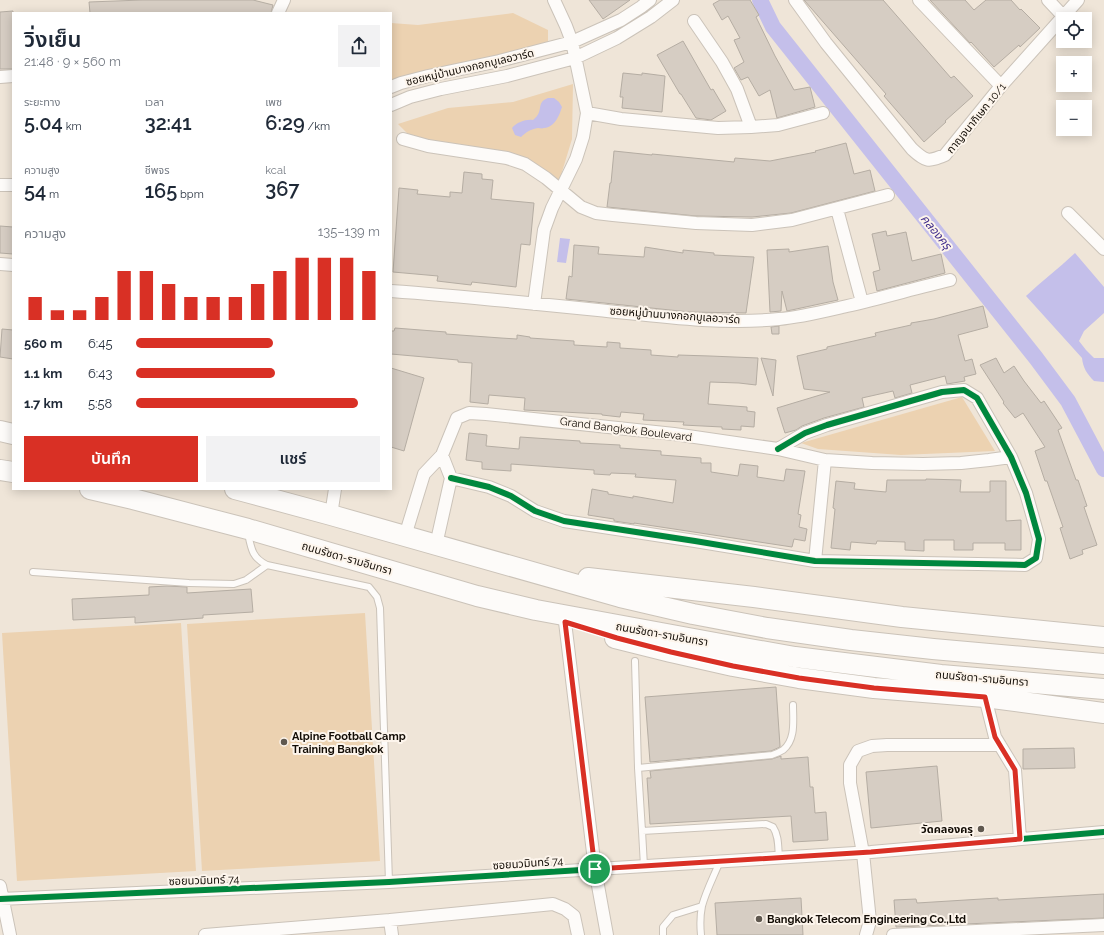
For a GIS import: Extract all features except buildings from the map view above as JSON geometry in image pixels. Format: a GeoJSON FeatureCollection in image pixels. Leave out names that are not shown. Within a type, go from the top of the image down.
{"type":"FeatureCollection","features":[{"type":"Feature","properties":{"kind":"main road"},"geometry":{"type":"LineString","coordinates":[[0,431],[12,434]]}},
{"type":"Feature","properties":{"kind":"main road"},"geometry":{"type":"LineString","coordinates":[[0,470],[12,472]]}},
{"type":"Feature","properties":{"kind":"main road","name":"ถนนรัชดา-รามอินทรา"},"geometry":{"type":"LineString","coordinates":[[94,490],[248,529],[477,596],[536,610],[795,657],[934,674],[1104,689]]}},
{"type":"Feature","properties":{"kind":"main road"},"geometry":{"type":"LineString","coordinates":[[242,490],[262,493],[331,515],[620,597],[693,614],[767,628],[858,641],[1104,664]]}},
{"type":"Feature","properties":{"kind":"main road"},"geometry":{"type":"LineString","coordinates":[[533,572],[754,597],[902,617],[1104,637]]}},
{"type":"Feature","properties":{"kind":"main road"},"geometry":{"type":"LineString","coordinates":[[536,610],[565,622],[617,638],[671,652],[733,666],[799,678],[874,688],[985,697],[1104,713]]}},
{"type":"Feature","properties":{"kind":"street"},"geometry":{"type":"LineString","coordinates":[[278,12],[284,0]]}},
{"type":"Feature","properties":{"kind":"street"},"geometry":{"type":"LineString","coordinates":[[534,304],[544,230],[560,190],[576,159],[583,137],[587,113],[572,42],[554,0]]}},
{"type":"Feature","properties":{"kind":"street","name":"ซอยหมู่บ้านบางกอกบูเลอวาร์ด"},"geometry":{"type":"LineString","coordinates":[[392,87],[428,76],[499,61],[572,42],[621,20],[650,0]]}},
{"type":"Feature","properties":{"kind":"street","name":"ซอยหมู่บ้านบางกอกบูเลอวาร์ด"},"geometry":{"type":"LineString","coordinates":[[392,105],[410,97],[441,89],[507,76],[576,58],[617,38],[651,17],[673,0]]}},
{"type":"Feature","properties":{"kind":"street","name":"กาญจนาภิเษก 10/1"},"geometry":{"type":"LineString","coordinates":[[795,0],[826,44],[912,150],[922,158],[933,160],[945,155],[1001,86],[1056,25]]}},
{"type":"Feature","properties":{"kind":"street"},"geometry":{"type":"LineString","coordinates":[[919,0],[1001,86]]}},
{"type":"Feature","properties":{"kind":"street"},"geometry":{"type":"LineString","coordinates":[[1048,0],[1060,12]]}},
{"type":"Feature","properties":{"kind":"street","name":"กาญจนาภิเษก 10/1"},"geometry":{"type":"LineString","coordinates":[[1068,12],[1078,0]]}},
{"type":"Feature","properties":{"kind":"street"},"geometry":{"type":"LineString","coordinates":[[694,21],[722,62],[737,89],[751,127]]}},
{"type":"Feature","properties":{"kind":"street"},"geometry":{"type":"LineString","coordinates":[[0,77],[12,76]]}},
{"type":"Feature","properties":{"kind":"street"},"geometry":{"type":"LineString","coordinates":[[587,113],[621,119],[718,128],[778,125],[823,113]]}},
{"type":"Feature","properties":{"kind":"street"},"geometry":{"type":"LineString","coordinates":[[403,139],[428,146],[507,158],[525,164],[546,178],[582,207],[596,213],[613,215],[696,223],[752,224],[792,220],[888,195]]}},
{"type":"Feature","properties":{"kind":"street"},"geometry":{"type":"LineString","coordinates":[[0,185],[12,185]]}},
{"type":"Feature","properties":{"kind":"street"},"geometry":{"type":"LineString","coordinates":[[837,209],[862,302]]}},
{"type":"Feature","properties":{"kind":"street"},"geometry":{"type":"LineString","coordinates":[[1068,213],[1104,249]]}},
{"type":"Feature","properties":{"kind":"street"},"geometry":{"type":"LineString","coordinates":[[0,264],[12,265]]}},
{"type":"Feature","properties":{"kind":"street","name":"ซอยหมู่บ้านบางกอกบูเลอวาร์ด"},"geometry":{"type":"LineString","coordinates":[[392,291],[655,316],[712,320],[747,320],[779,319],[808,315],[950,280]]}},
{"type":"Feature","properties":{"kind":"street"},"geometry":{"type":"LineString","coordinates":[[451,478],[489,486],[510,496],[535,511],[564,521],[815,561],[1025,565],[1036,558],[1039,539],[1026,493],[1011,457],[977,398],[964,390],[942,392],[827,425],[805,433],[778,449]]}},
{"type":"Feature","properties":{"kind":"street","name":"Grand Bangkok Boulevard"},"geometry":{"type":"LineString","coordinates":[[405,536],[424,474],[442,455],[457,418],[469,414],[486,414],[633,429],[778,449],[824,460],[923,464],[961,463],[1011,457]]}},
{"type":"Feature","properties":{"kind":"street"},"geometry":{"type":"LineString","coordinates":[[436,545],[451,478],[442,455]]}},
{"type":"Feature","properties":{"kind":"street"},"geometry":{"type":"LineString","coordinates":[[815,561],[824,460]]}},
{"type":"Feature","properties":{"kind":"street"},"geometry":{"type":"LineString","coordinates":[[331,515],[335,490]]}},
{"type":"Feature","properties":{"kind":"street"},"geometry":{"type":"LineString","coordinates":[[565,622],[595,869],[607,935]]}},
{"type":"Feature","properties":{"kind":"street"},"geometry":{"type":"LineString","coordinates":[[985,697],[995,737],[1015,770],[1020,839]]}},
{"type":"Feature","properties":{"kind":"street"},"geometry":{"type":"LineString","coordinates":[[866,935],[870,921],[863,853],[850,783],[850,765],[858,752],[872,746],[887,745],[1000,745]]}},
{"type":"Feature","properties":{"kind":"street","name":"ซอยนวมินทร์ 74"},"geometry":{"type":"LineString","coordinates":[[1,898],[389,882],[863,853],[1104,832]]}},
{"type":"Feature","properties":{"kind":"street"},"geometry":{"type":"LineString","coordinates":[[0,886],[1,898],[10,935]]}},
{"type":"Feature","properties":{"kind":"street"},"geometry":{"type":"LineString","coordinates":[[205,935],[390,920],[553,904],[565,909],[574,916],[578,935]]}},
{"type":"Feature","properties":{"kind":"street"},"geometry":{"type":"LineString","coordinates":[[390,920],[392,935]]}},
{"type":"Feature","properties":{"kind":"street"},"geometry":{"type":"LineString","coordinates":[[893,935],[1104,925]]}},
{"type":"Feature","properties":{"kind":"lane"},"geometry":{"type":"LineString","coordinates":[[248,529],[253,553],[260,562],[267,566],[369,587],[377,597],[380,608],[389,882]]}},
{"type":"Feature","properties":{"kind":"lane"},"geometry":{"type":"LineString","coordinates":[[33,572],[189,584],[234,584],[246,580],[267,566]]}},
{"type":"Feature","properties":{"kind":"lane"},"geometry":{"type":"LineString","coordinates":[[635,661],[638,768],[644,866]]}},
{"type":"Feature","properties":{"kind":"lane"},"geometry":{"type":"LineString","coordinates":[[638,768],[772,755],[783,750],[790,742],[793,728],[793,705]]}},
{"type":"Feature","properties":{"kind":"lane"},"geometry":{"type":"LineString","coordinates":[[642,831],[766,824],[773,826],[778,837],[779,858]]}},
{"type":"Feature","properties":{"kind":"lane"},"geometry":{"type":"LineString","coordinates":[[701,935],[700,920],[702,906],[720,861]]}},
{"type":"Feature","properties":{"kind":"lane"},"geometry":{"type":"LineString","coordinates":[[663,935],[663,927],[673,915],[702,906]]}},
{"type":"Feature","properties":{"kind":"shaded area"},"geometry":{"type":"Polygon","coordinates":[[[513,13],[548,30],[548,45],[392,83],[392,23],[418,25],[513,13]]]}},
{"type":"Feature","properties":{"kind":"shaded area"},"geometry":{"type":"Polygon","coordinates":[[[573,84],[572,139],[558,185],[524,160],[426,142],[407,133],[398,124],[448,108],[513,102],[573,84]]]}},
{"type":"Feature","properties":{"kind":"shaded area"},"geometry":{"type":"Polygon","coordinates":[[[548,98],[554,98],[562,107],[554,123],[548,127],[531,130],[521,137],[515,135],[512,128],[522,121],[533,120],[537,117],[542,102],[548,98]]]}},
{"type":"Feature","properties":{"kind":"shaded area"},"geometry":{"type":"Polygon","coordinates":[[[560,238],[570,239],[566,263],[557,262],[560,238]]]}},
{"type":"Feature","properties":{"kind":"shaded area"},"geometry":{"type":"Polygon","coordinates":[[[1075,253],[1104,287],[1104,313],[1084,331],[1079,341],[1094,358],[1104,358],[1104,382],[1094,381],[1084,368],[1082,358],[1026,296],[1075,253]]]}},
{"type":"Feature","properties":{"kind":"shaded area"},"geometry":{"type":"Polygon","coordinates":[[[962,397],[995,451],[901,455],[818,449],[801,443],[962,397]]]}},
{"type":"Feature","properties":{"kind":"shaded area","name":"Alpine Football Camp Training Bangkok"},"geometry":{"type":"Polygon","coordinates":[[[365,613],[380,861],[202,871],[187,624],[365,613]]]}},
{"type":"Feature","properties":{"kind":"shaded area"},"geometry":{"type":"Polygon","coordinates":[[[181,623],[196,871],[17,881],[2,633],[181,623]]]}},
{"type":"Feature","properties":{"kind":"waterway","name":"คลองครุ"},"geometry":{"type":"LineString","coordinates":[[760,0],[773,27],[1036,358],[1068,401],[1104,469]]}},
{"type":"Feature","properties":{"kind":"cycle path"},"geometry":{"type":"LineString","coordinates":[[451,478],[489,487],[511,496],[535,511],[564,521],[815,561],[1025,565],[1036,558],[1039,539],[1026,493],[1011,457],[977,398],[964,390],[942,392],[827,425],[805,433],[778,449]]}},
{"type":"Feature","properties":{"kind":"cycle path"},"geometry":{"type":"LineString","coordinates":[[0,899],[389,882],[871,852],[1104,832]]}},
{"type":"Feature","properties":{"kind":"place","name":"Alpine Football Camp Training Bangkok"},"geometry":{"type":"Point","coordinates":[284,742]}},
{"type":"Feature","properties":{"kind":"place","name":"วัดคลองครุ"},"geometry":{"type":"Point","coordinates":[981,829]}},
{"type":"Feature","properties":{"kind":"place","name":"Bangkok Telecom Engineering Co.,Ltd"},"geometry":{"type":"Point","coordinates":[759,919]}},
{"type":"Feature","properties":{"kind":"route"},"geometry":{"type":"LineString","coordinates":[[565,622],[617,638],[671,652],[733,666],[799,678],[874,688],[985,697],[995,737],[1015,770],[1020,839],[871,852],[595,869],[565,622]]}}]}
